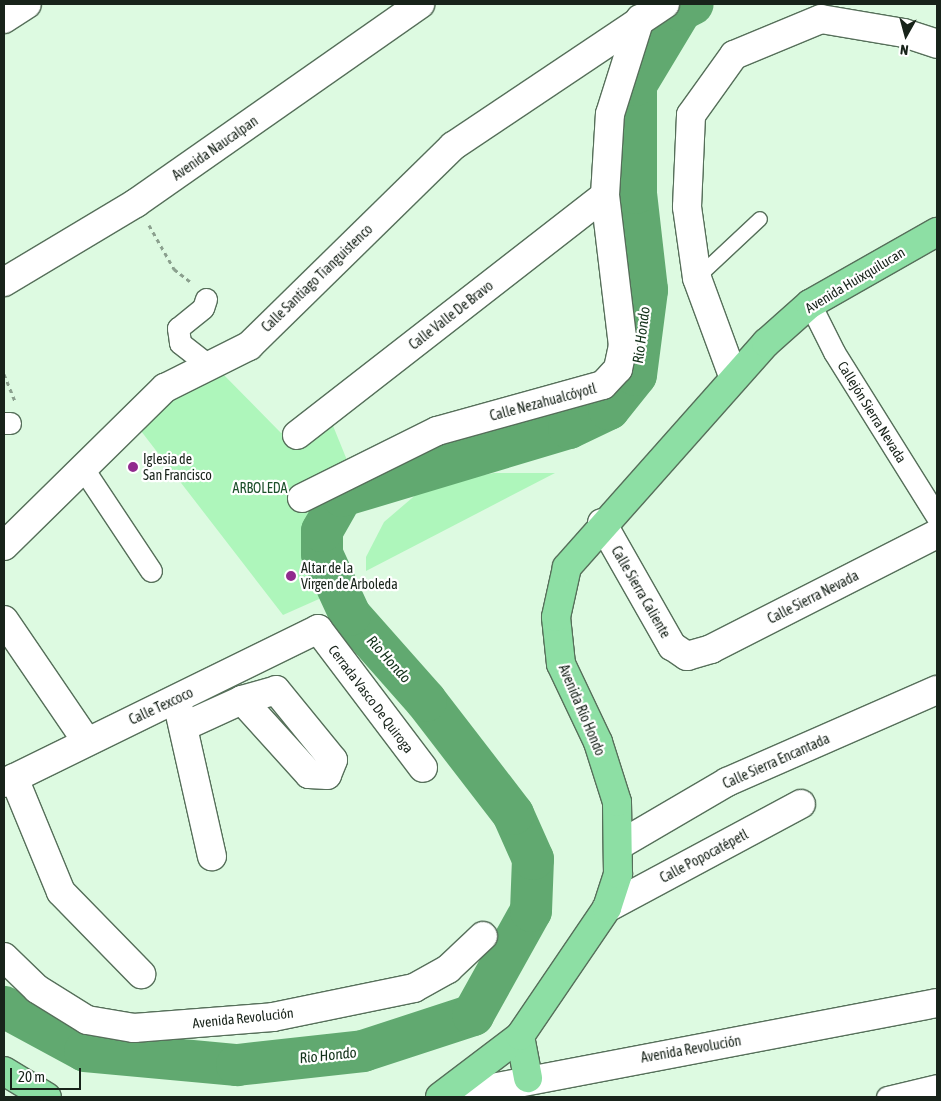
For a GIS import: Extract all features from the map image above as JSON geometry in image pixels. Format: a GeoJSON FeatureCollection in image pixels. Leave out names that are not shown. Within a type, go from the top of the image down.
{"type":"FeatureCollection","features":[{"type":"Feature","properties":{"kind":"main road","name":"Avenida Huixquilucan"},"geometry":{"type":"LineString","coordinates":[[733,376],[810,304],[937,232]]}},
{"type":"Feature","properties":{"kind":"main road","name":"Avenida Río Hondo"},"geometry":{"type":"LineString","coordinates":[[440,1097],[520,1036],[607,908],[621,844],[617,802],[598,742],[561,664],[556,617],[567,567],[602,523],[733,376]]}},
{"type":"Feature","properties":{"kind":"main road"},"geometry":{"type":"LineString","coordinates":[[520,1036],[532,1088]]}},
{"type":"Feature","properties":{"kind":"main road"},"geometry":{"type":"LineString","coordinates":[[4,1071],[47,1097]]}},
{"type":"Feature","properties":{"kind":"street"},"geometry":{"type":"LineString","coordinates":[[4,19],[27,4]]}},
{"type":"Feature","properties":{"kind":"street","name":"Avenida Naucalpan"},"geometry":{"type":"LineString","coordinates":[[4,282],[136,203],[420,4]]}},
{"type":"Feature","properties":{"kind":"street","name":"Calle Santiago Tianguistenco"},"geometry":{"type":"LineString","coordinates":[[4,546],[84,470],[165,388],[249,346],[453,146],[665,4]]}},
{"type":"Feature","properties":{"kind":"street","name":"Calle Nezahualcóyotl"},"geometry":{"type":"LineString","coordinates":[[302,498],[437,431],[603,385],[618,369],[624,346],[605,195],[610,114],[640,19]]}},
{"type":"Feature","properties":{"kind":"street"},"geometry":{"type":"LineString","coordinates":[[733,376],[697,278],[687,207],[691,114],[734,55],[821,19],[904,33],[937,44]]}},
{"type":"Feature","properties":{"kind":"street","name":"Calle Valle De Bravo"},"geometry":{"type":"LineString","coordinates":[[297,435],[605,195]]}},
{"type":"Feature","properties":{"kind":"street"},"geometry":{"type":"LineString","coordinates":[[206,299],[203,308],[178,328],[180,343],[209,366]]}},
{"type":"Feature","properties":{"kind":"street","name":"Callejón Sierra Nevada"},"geometry":{"type":"LineString","coordinates":[[810,304],[834,352],[937,517]]}},
{"type":"Feature","properties":{"kind":"street"},"geometry":{"type":"LineString","coordinates":[[84,470],[150,571]]}},
{"type":"Feature","properties":{"kind":"street","name":"Calle Sierra Caliente"},"geometry":{"type":"LineString","coordinates":[[602,523],[672,646],[687,656]]}},
{"type":"Feature","properties":{"kind":"street","name":"Calle Sierra Nevada"},"geometry":{"type":"LineString","coordinates":[[687,656],[711,649],[937,534]]}},
{"type":"Feature","properties":{"kind":"street"},"geometry":{"type":"LineString","coordinates":[[4,620],[86,740]]}},
{"type":"Feature","properties":{"kind":"street","name":"Calle Texcoco"},"geometry":{"type":"LineString","coordinates":[[9,780],[86,740],[175,700],[318,629]]}},
{"type":"Feature","properties":{"kind":"street","name":"Cerrada Vasco De Quiroga"},"geometry":{"type":"LineString","coordinates":[[318,629],[423,768]]}},
{"type":"Feature","properties":{"kind":"street"},"geometry":{"type":"LineString","coordinates":[[185,726],[242,700],[276,690],[333,760],[327,775],[309,774],[242,700]]}},
{"type":"Feature","properties":{"kind":"street","name":"Calle Sierra Encantada"},"geometry":{"type":"LineString","coordinates":[[621,844],[727,782],[937,690]]}},
{"type":"Feature","properties":{"kind":"street"},"geometry":{"type":"LineString","coordinates":[[175,700],[185,726],[212,856]]}},
{"type":"Feature","properties":{"kind":"street"},"geometry":{"type":"LineString","coordinates":[[9,780],[61,892],[142,974]]}},
{"type":"Feature","properties":{"kind":"street","name":"Calle Popocatépetl"},"geometry":{"type":"LineString","coordinates":[[607,908],[800,804]]}},
{"type":"Feature","properties":{"kind":"street","name":"Avenida Revolución"},"geometry":{"type":"LineString","coordinates":[[4,957],[37,989],[88,1020],[134,1028],[273,1017],[414,988],[448,969],[483,936]]}},
{"type":"Feature","properties":{"kind":"street","name":"Avenida Revolución"},"geometry":{"type":"LineString","coordinates":[[445,1097],[532,1088],[937,1003]]}},
{"type":"Feature","properties":{"kind":"street"},"geometry":{"type":"LineString","coordinates":[[887,1097],[937,1085]]}},
{"type":"Feature","properties":{"kind":"lane"},"geometry":{"type":"LineString","coordinates":[[697,278],[760,219]]}},
{"type":"Feature","properties":{"kind":"path"},"geometry":{"type":"LineString","coordinates":[[136,203],[174,269],[206,299]]}},
{"type":"Feature","properties":{"kind":"path"},"geometry":{"type":"LineString","coordinates":[[4,374],[15,400],[7,423]]}},
{"type":"Feature","properties":{"kind":"green space","name":"ARBOLEDA"},"geometry":{"type":"Polygon","coordinates":[[[216,367],[281,433],[327,411],[351,470],[324,482],[312,517],[310,560],[328,595],[283,615],[124,409],[216,367]]]}},
{"type":"Feature","properties":{"kind":"green space"},"geometry":{"type":"Polygon","coordinates":[[[494,473],[555,473],[366,571],[366,557],[384,522],[426,486],[494,473]]]}},
{"type":"Feature","properties":{"kind":"waterway","name":"Rio Hondo"},"geometry":{"type":"LineString","coordinates":[[4,1007],[85,1051],[237,1065],[363,1051],[473,1015],[531,911],[533,859],[513,814],[426,701],[350,615],[322,554],[322,531],[342,496],[569,428],[609,409],[636,375],[647,290],[636,193],[636,85],[681,10],[693,4]]}},
{"type":"Feature","properties":{"kind":"place","name":"Iglesia de San Francisco"},"geometry":{"type":"Point","coordinates":[133,467]}},
{"type":"Feature","properties":{"kind":"place","name":"Altar de la Virgen de Arboleda"},"geometry":{"type":"Point","coordinates":[291,576]}}]}
